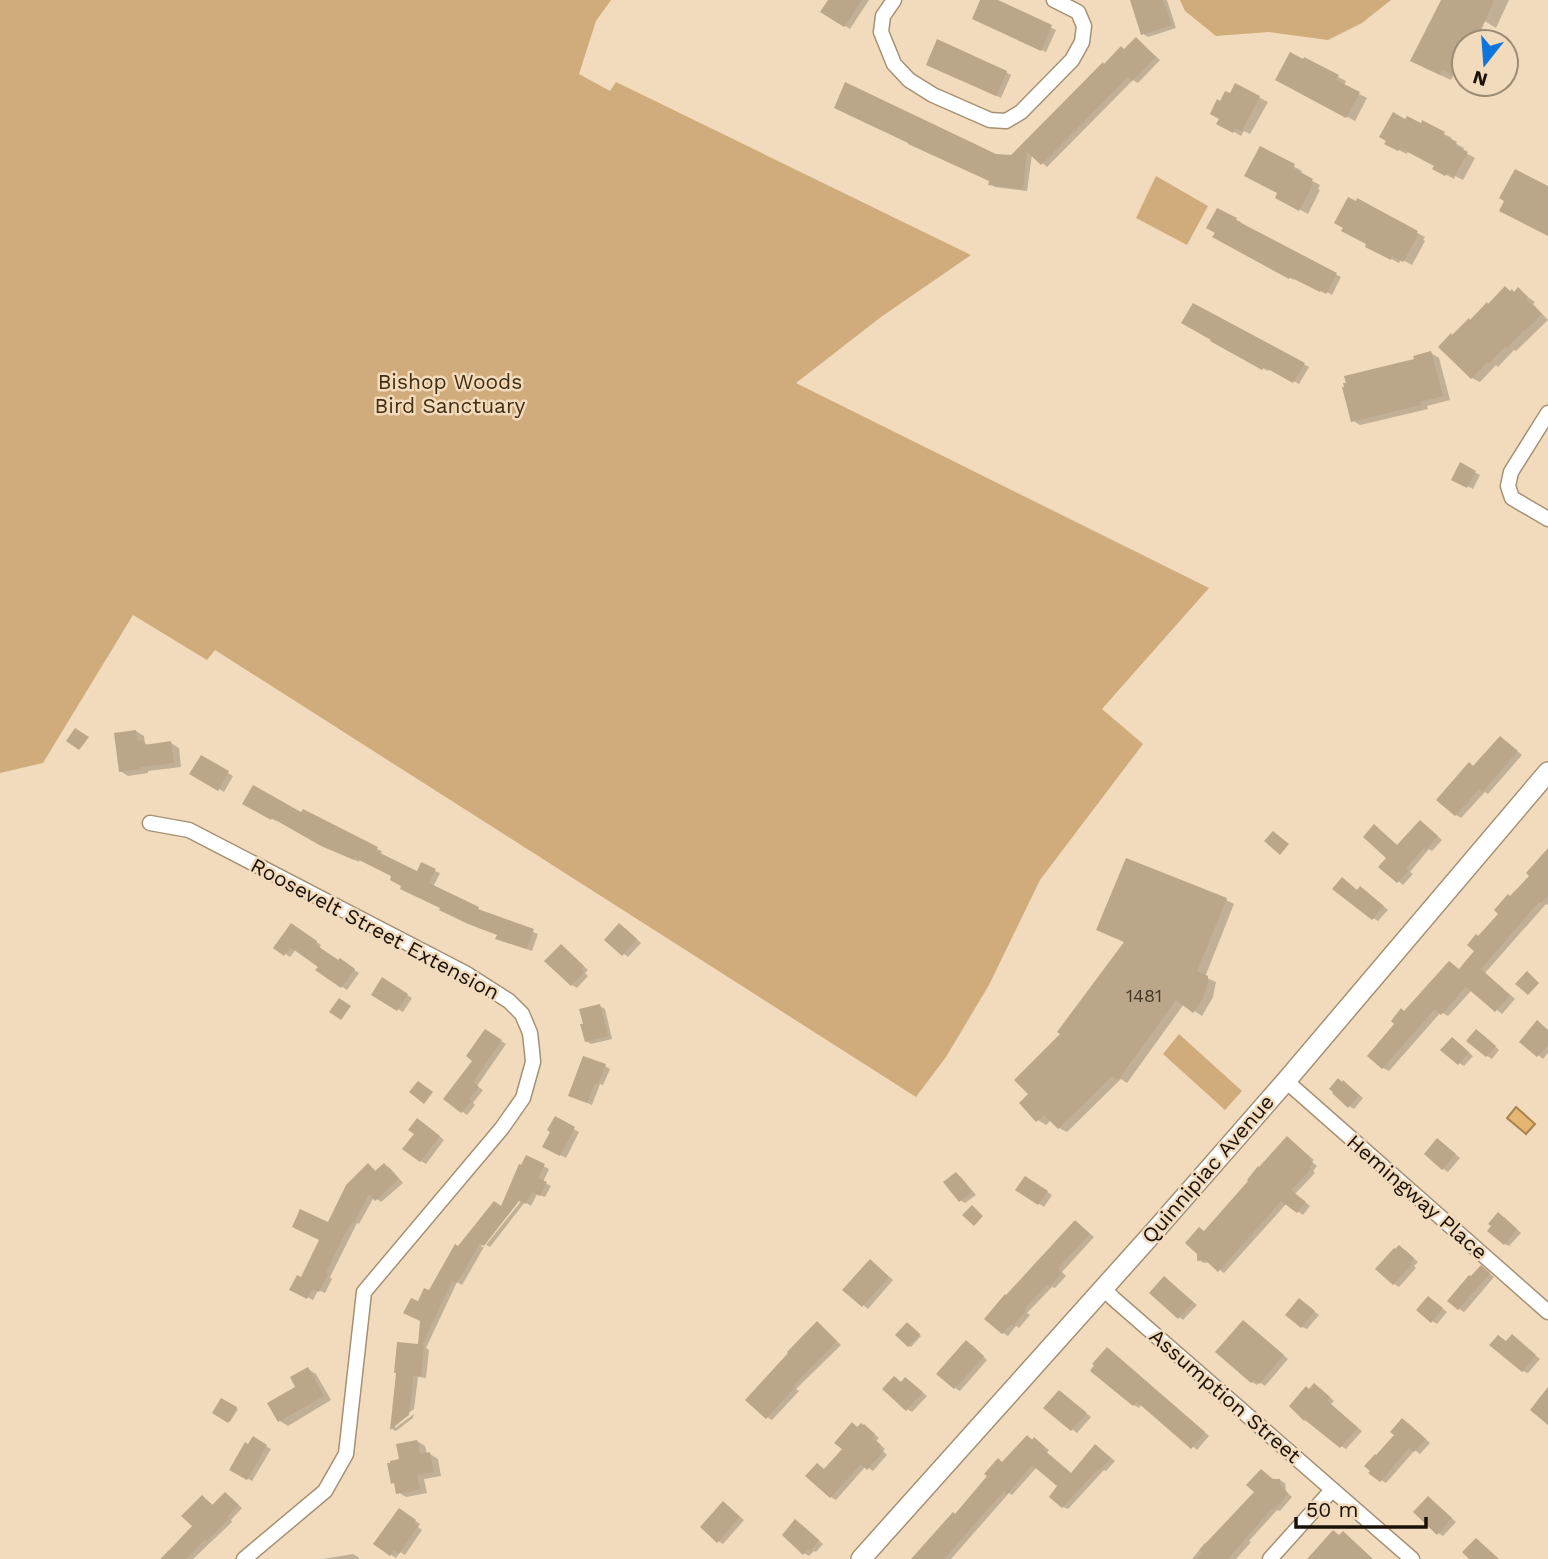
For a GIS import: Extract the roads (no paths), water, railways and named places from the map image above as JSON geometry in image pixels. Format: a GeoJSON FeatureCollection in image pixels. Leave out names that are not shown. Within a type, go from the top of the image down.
{"type":"FeatureCollection","features":[{"type":"Feature","properties":{"kind":"main road","name":"Quinnipiac Avenue"},"geometry":{"type":"LineString","coordinates":[[860,1559],[1286,1081],[1548,772]]}},
{"type":"Feature","properties":{"kind":"street"},"geometry":{"type":"LineString","coordinates":[[894,0],[883,16],[881,32],[894,64],[909,80],[933,95],[990,120],[1006,121],[1021,112],[1072,60],[1082,42],[1084,26],[1078,12],[1054,0]]}},
{"type":"Feature","properties":{"kind":"street"},"geometry":{"type":"LineString","coordinates":[[1548,413],[1511,472],[1508,486],[1512,498],[1548,519]]}},
{"type":"Feature","properties":{"kind":"street","name":"Roosevelt Street Extension"},"geometry":{"type":"LineString","coordinates":[[150,823],[188,830],[465,973],[509,1001],[522,1014],[530,1033],[533,1062],[523,1098],[502,1128],[364,1292],[346,1454],[325,1491],[244,1559]]}},
{"type":"Feature","properties":{"kind":"street","name":"Hemingway Place"},"geometry":{"type":"LineString","coordinates":[[1286,1081],[1548,1312]]}},
{"type":"Feature","properties":{"kind":"street","name":"Assumption Street"},"geometry":{"type":"LineString","coordinates":[[1103,1288],[1412,1559]]}},
{"type":"Feature","properties":{"kind":"street"},"geometry":{"type":"LineString","coordinates":[[1270,1559],[1332,1490]]}},
{"type":"Feature","properties":{"kind":"park label","name":"Bishop Woods Bird Sanctuary"},"geometry":{"type":"Point","coordinates":[450,394]}}]}
